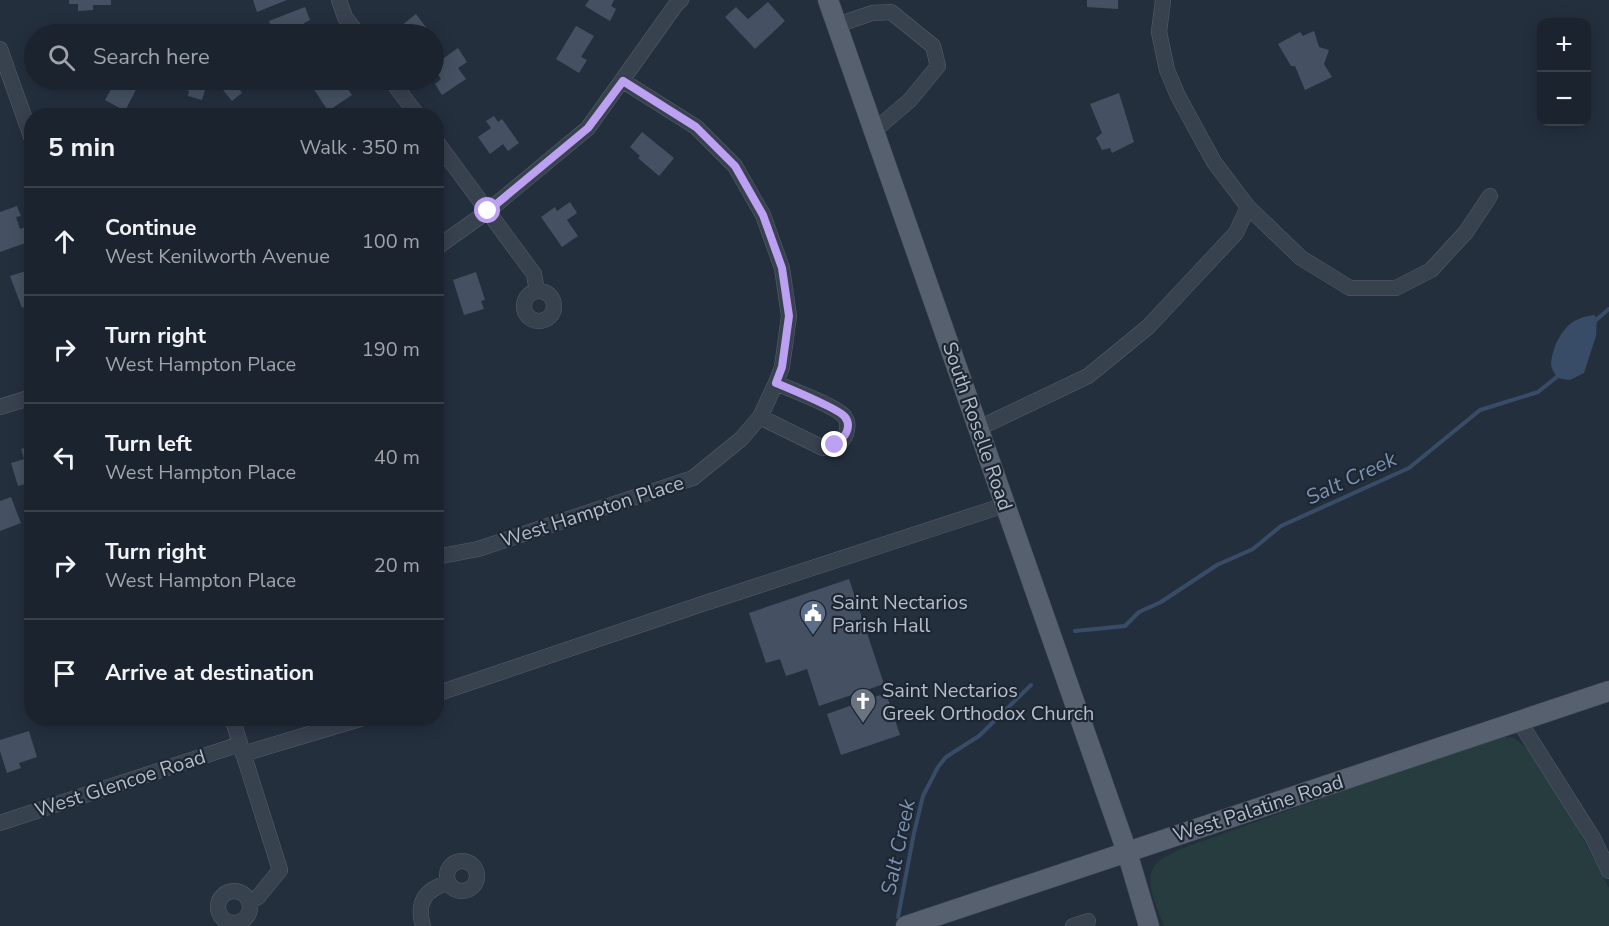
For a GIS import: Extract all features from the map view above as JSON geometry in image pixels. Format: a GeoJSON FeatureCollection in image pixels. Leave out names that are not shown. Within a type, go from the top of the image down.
{"type":"FeatureCollection","features":[{"type":"Feature","properties":{"kind":"main road","name":"South Roselle Road"},"geometry":{"type":"LineString","coordinates":[[828,0],[1127,852],[1149,926]]}},
{"type":"Feature","properties":{"kind":"main road","name":"West Palatine Road"},"geometry":{"type":"LineString","coordinates":[[906,926],[1609,691]]}},
{"type":"Feature","properties":{"kind":"street"},"geometry":{"type":"LineString","coordinates":[[339,0],[345,17],[350,24]]}},
{"type":"Feature","properties":{"kind":"street"},"geometry":{"type":"LineString","coordinates":[[444,242],[488,211],[588,128],[681,0]]}},
{"type":"Feature","properties":{"kind":"street"},"geometry":{"type":"LineString","coordinates":[[1163,0],[1159,32],[1167,70],[1178,96],[1214,162],[1248,207],[1301,258],[1350,288],[1396,288],[1431,270],[1467,232],[1490,196]]}},
{"type":"Feature","properties":{"kind":"street"},"geometry":{"type":"LineString","coordinates":[[837,25],[872,13],[891,12],[933,46],[938,66],[910,100],[874,131]]}},
{"type":"Feature","properties":{"kind":"street"},"geometry":{"type":"LineString","coordinates":[[0,49],[24,116]]}},
{"type":"Feature","properties":{"kind":"street","name":"West Hampton Place"},"geometry":{"type":"LineString","coordinates":[[444,555],[478,549],[693,478],[741,439],[760,417],[776,383],[782,367],[789,316],[782,268],[763,215],[735,166],[696,127],[623,81]]}},
{"type":"Feature","properties":{"kind":"street"},"geometry":{"type":"LineString","coordinates":[[398,90],[412,108]]}},
{"type":"Feature","properties":{"kind":"street"},"geometry":{"type":"LineString","coordinates":[[444,152],[534,274],[537,291]]}},
{"type":"Feature","properties":{"kind":"street"},"geometry":{"type":"LineString","coordinates":[[979,428],[1088,376],[1149,327],[1236,233],[1248,207]]}},
{"type":"Feature","properties":{"kind":"street"},"geometry":{"type":"LineString","coordinates":[[760,417],[823,448],[835,445],[845,437],[848,425],[845,417],[835,410],[776,383]]}},
{"type":"Feature","properties":{"kind":"street"},"geometry":{"type":"LineString","coordinates":[[0,407],[24,400]]}},
{"type":"Feature","properties":{"kind":"street"},"geometry":{"type":"LineString","coordinates":[[444,691],[1005,505]]}},
{"type":"Feature","properties":{"kind":"street"},"geometry":{"type":"LineString","coordinates":[[1519,721],[1593,838],[1609,872]]}},
{"type":"Feature","properties":{"kind":"street"},"geometry":{"type":"LineString","coordinates":[[235,726],[280,870],[258,897],[249,902]]}},
{"type":"Feature","properties":{"kind":"street","name":"West Glencoe Road"},"geometry":{"type":"LineString","coordinates":[[0,823],[242,749],[332,726]]}},
{"type":"Feature","properties":{"kind":"street"},"geometry":{"type":"LineString","coordinates":[[423,926],[420,917],[422,899],[436,886],[448,883]]}},
{"type":"Feature","properties":{"kind":"green space"},"geometry":{"type":"Polygon","coordinates":[[[1497,736],[1514,738],[1529,750],[1577,827],[1609,888],[1609,926],[1164,926],[1152,894],[1150,878],[1156,864],[1168,855],[1497,736]]]}},
{"type":"Feature","properties":{"kind":"water"},"geometry":{"type":"Polygon","coordinates":[[[1594,315],[1597,318],[1596,336],[1584,373],[1570,380],[1557,378],[1551,362],[1558,339],[1574,321],[1594,315]]]}},
{"type":"Feature","properties":{"kind":"building"},"geometry":{"type":"Polygon","coordinates":[[[69,0],[111,0],[111,5],[93,5],[93,10],[78,11],[78,4],[69,4],[69,0]]]}},
{"type":"Feature","properties":{"kind":"building"},"geometry":{"type":"Polygon","coordinates":[[[253,0],[287,0],[257,12],[253,0]]]}},
{"type":"Feature","properties":{"kind":"building"},"geometry":{"type":"Polygon","coordinates":[[[589,0],[614,0],[611,6],[616,9],[610,21],[585,6],[589,0]]]}},
{"type":"Feature","properties":{"kind":"building"},"geometry":{"type":"Polygon","coordinates":[[[1087,0],[1118,0],[1118,9],[1087,7],[1087,0]]]}},
{"type":"Feature","properties":{"kind":"building"},"geometry":{"type":"Polygon","coordinates":[[[768,2],[785,21],[755,49],[725,17],[736,7],[748,19],[768,2]]]}},
{"type":"Feature","properties":{"kind":"building"},"geometry":{"type":"Polygon","coordinates":[[[305,7],[310,20],[304,24],[270,24],[269,21],[305,7]]]}},
{"type":"Feature","properties":{"kind":"building"},"geometry":{"type":"Polygon","coordinates":[[[416,14],[424,24],[404,24],[416,14]]]}},
{"type":"Feature","properties":{"kind":"building"},"geometry":{"type":"Polygon","coordinates":[[[576,26],[594,36],[581,57],[587,60],[579,73],[556,59],[576,26]]]}},
{"type":"Feature","properties":{"kind":"building"},"geometry":{"type":"Polygon","coordinates":[[[1314,31],[1319,47],[1329,50],[1324,64],[1332,77],[1305,90],[1295,66],[1291,66],[1278,44],[1300,32],[1303,36],[1314,31]]]}},
{"type":"Feature","properties":{"kind":"building"},"geometry":{"type":"Polygon","coordinates":[[[458,48],[467,62],[458,68],[466,79],[442,95],[439,90],[444,90],[444,58],[458,48]]]}},
{"type":"Feature","properties":{"kind":"building"},"geometry":{"type":"Polygon","coordinates":[[[110,90],[136,90],[127,108],[120,108],[105,100],[110,90]]]}},
{"type":"Feature","properties":{"kind":"building"},"geometry":{"type":"Polygon","coordinates":[[[186,90],[205,90],[202,100],[188,96],[189,91],[186,90]]]}},
{"type":"Feature","properties":{"kind":"building"},"geometry":{"type":"Polygon","coordinates":[[[223,90],[240,90],[242,93],[232,101],[223,90]]]}},
{"type":"Feature","properties":{"kind":"building"},"geometry":{"type":"Polygon","coordinates":[[[314,90],[349,90],[352,95],[332,108],[326,108],[314,90]]]}},
{"type":"Feature","properties":{"kind":"building"},"geometry":{"type":"Polygon","coordinates":[[[1119,93],[1134,142],[1112,153],[1110,148],[1102,150],[1096,138],[1102,133],[1090,104],[1119,93]]]}},
{"type":"Feature","properties":{"kind":"building"},"geometry":{"type":"Polygon","coordinates":[[[494,116],[498,122],[502,119],[519,143],[508,151],[503,144],[490,154],[478,137],[491,128],[486,121],[494,116]]]}},
{"type":"Feature","properties":{"kind":"building"},"geometry":{"type":"Polygon","coordinates":[[[642,132],[674,158],[659,176],[638,158],[640,156],[630,147],[642,132]]]}},
{"type":"Feature","properties":{"kind":"building"},"geometry":{"type":"Polygon","coordinates":[[[570,202],[577,213],[567,220],[578,236],[562,247],[541,217],[555,207],[557,211],[570,202]]]}},
{"type":"Feature","properties":{"kind":"building"},"geometry":{"type":"Polygon","coordinates":[[[17,206],[21,216],[16,217],[20,229],[24,227],[24,243],[0,252],[0,212],[17,206]]]}},
{"type":"Feature","properties":{"kind":"building"},"geometry":{"type":"Polygon","coordinates":[[[24,272],[24,307],[22,308],[10,276],[24,272]]]}},
{"type":"Feature","properties":{"kind":"building"},"geometry":{"type":"Polygon","coordinates":[[[476,272],[485,300],[481,301],[484,309],[464,315],[453,280],[476,272]]]}},
{"type":"Feature","properties":{"kind":"building"},"geometry":{"type":"Polygon","coordinates":[[[24,459],[24,484],[18,486],[11,463],[24,459]]]}},
{"type":"Feature","properties":{"kind":"building"},"geometry":{"type":"Polygon","coordinates":[[[11,497],[21,523],[0,531],[0,501],[11,497]]]}},
{"type":"Feature","properties":{"kind":"building","name":"Saint Nectarios Parish Hall"},"geometry":{"type":"Polygon","coordinates":[[[849,579],[884,684],[819,706],[807,669],[786,676],[780,659],[766,663],[749,613],[849,579]]]}},
{"type":"Feature","properties":{"kind":"building","name":"Saint Nectarios Greek Orthodox Church"},"geometry":{"type":"Polygon","coordinates":[[[886,693],[900,735],[841,755],[827,714],[886,693]]]}},
{"type":"Feature","properties":{"kind":"building"},"geometry":{"type":"Polygon","coordinates":[[[29,731],[37,757],[19,763],[21,768],[7,773],[0,751],[0,740],[29,731]]]}},
{"type":"Feature","properties":{"kind":"waterway","name":"Salt Creek"},"geometry":{"type":"LineString","coordinates":[[1596,320],[1609,309]]}},
{"type":"Feature","properties":{"kind":"waterway","name":"Salt Creek"},"geometry":{"type":"LineString","coordinates":[[1075,631],[1125,626],[1139,612],[1161,602],[1217,565],[1253,549],[1281,526],[1409,468],[1480,410],[1538,392],[1558,376]]}},
{"type":"Feature","properties":{"kind":"waterway","name":"Salt Creek"},"geometry":{"type":"LineString","coordinates":[[898,917],[923,796],[938,767],[946,757],[979,736],[1031,685]]}},
{"type":"Feature","properties":{"kind":"place","name":"Saint Nectarios Parish Hall"},"geometry":{"type":"Point","coordinates":[813,636]}},
{"type":"Feature","properties":{"kind":"place","name":"Saint Nectarios Greek Orthodox Church"},"geometry":{"type":"Point","coordinates":[863,724]}},
{"type":"Feature","properties":{"kind":"route"},"geometry":{"type":"LineString","coordinates":[[488,211],[588,128],[623,81],[696,127],[735,166],[763,215],[782,268],[789,316],[782,367],[776,383],[835,410],[845,417],[848,425],[845,437],[835,445]]}}]}
